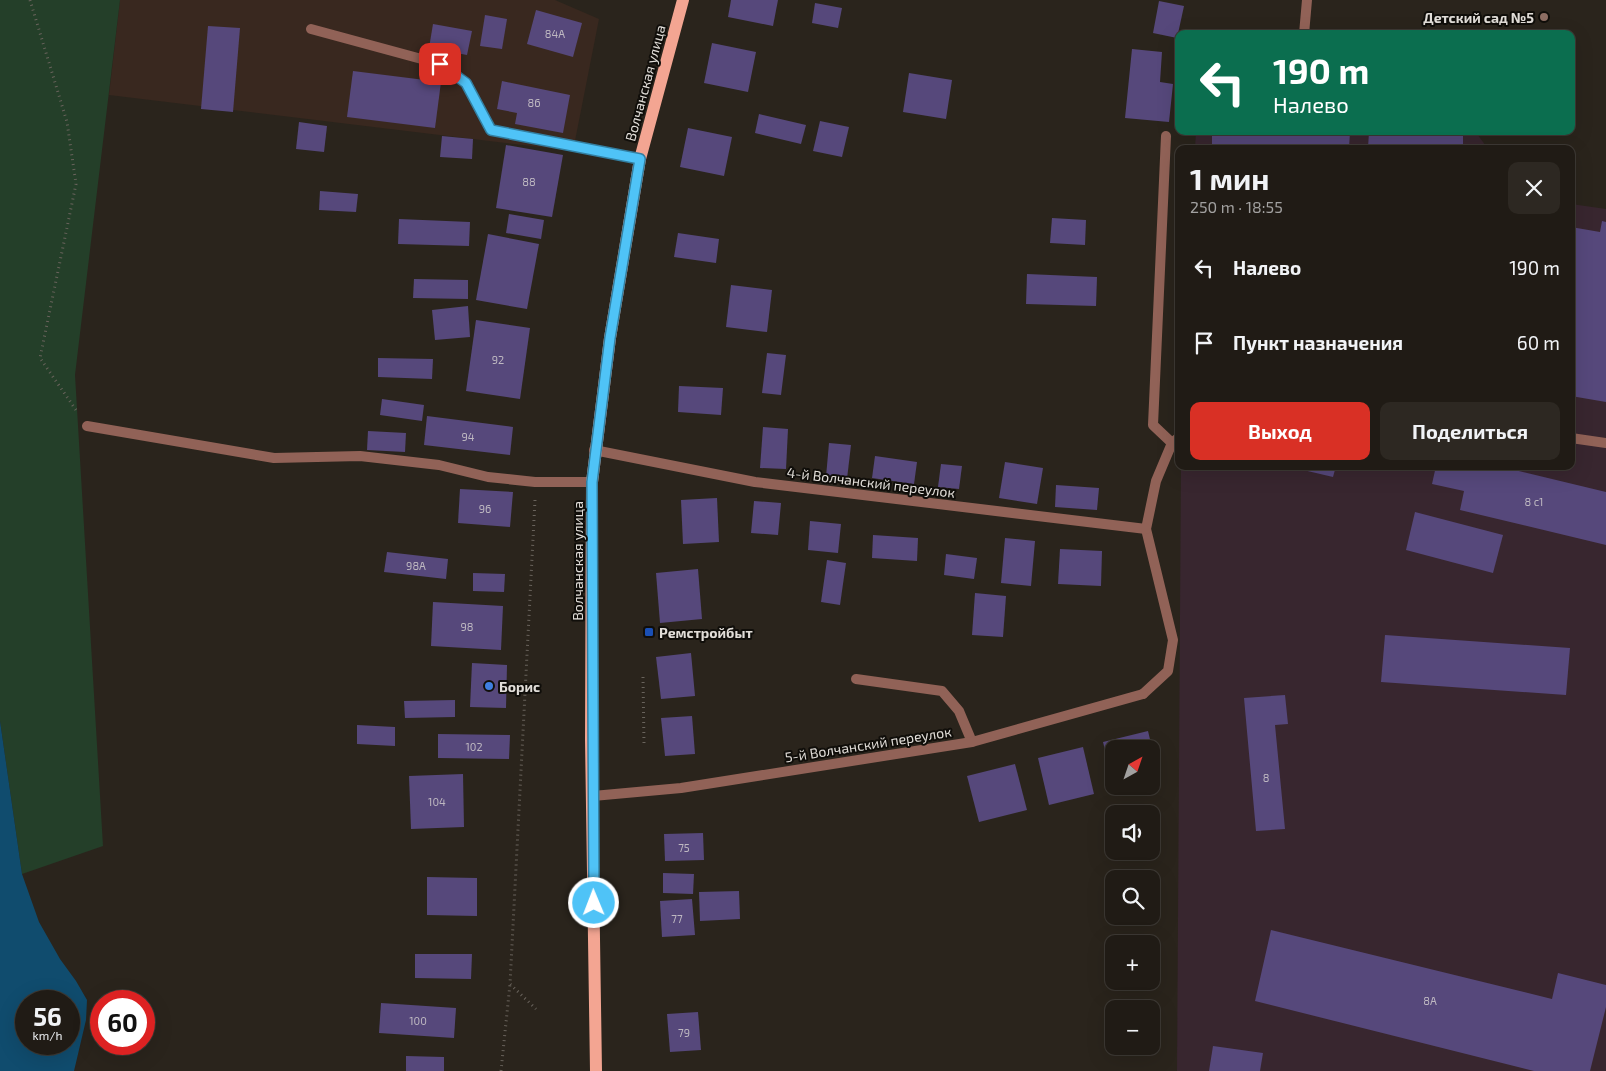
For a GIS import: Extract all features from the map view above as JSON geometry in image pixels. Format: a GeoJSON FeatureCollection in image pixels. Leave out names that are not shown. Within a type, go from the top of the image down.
{"type":"FeatureCollection","features":[{"type":"Feature","properties":{"kind":"main road","name":"Волчанская улица"},"geometry":{"type":"LineString","coordinates":[[596,1071],[592,796],[592,482],[594,450],[640,159],[683,0]]}},
{"type":"Feature","properties":{"kind":"street"},"geometry":{"type":"LineString","coordinates":[[1304,30],[1307,0]]}},
{"type":"Feature","properties":{"kind":"street"},"geometry":{"type":"LineString","coordinates":[[311,29],[440,64],[466,83],[491,130],[640,159]]}},
{"type":"Feature","properties":{"kind":"street"},"geometry":{"type":"LineString","coordinates":[[1146,529],[1156,481],[1175,440],[1152,425],[1166,136]]}},
{"type":"Feature","properties":{"kind":"street"},"geometry":{"type":"LineString","coordinates":[[87,426],[274,458],[360,456],[439,465],[488,477],[536,482],[592,482]]}},
{"type":"Feature","properties":{"kind":"street"},"geometry":{"type":"LineString","coordinates":[[1575,439],[1606,443]]}},
{"type":"Feature","properties":{"kind":"street","name":"4-й Волчанский переулок"},"geometry":{"type":"LineString","coordinates":[[594,450],[755,482],[1146,529]]}},
{"type":"Feature","properties":{"kind":"street","name":"5-й Волчанский переулок"},"geometry":{"type":"LineString","coordinates":[[592,796],[680,788],[972,742],[1142,694],[1168,671],[1173,640],[1146,529]]}},
{"type":"Feature","properties":{"kind":"street"},"geometry":{"type":"LineString","coordinates":[[856,679],[942,691],[958,711],[972,742]]}},
{"type":"Feature","properties":{"kind":"path"},"geometry":{"type":"LineString","coordinates":[[30,0],[68,122],[76,184],[40,358],[87,426]]}},
{"type":"Feature","properties":{"kind":"path"},"geometry":{"type":"LineString","coordinates":[[501,1071],[510,984],[536,482]]}},
{"type":"Feature","properties":{"kind":"path"},"geometry":{"type":"LineString","coordinates":[[643,676],[644,745]]}},
{"type":"Feature","properties":{"kind":"path"},"geometry":{"type":"LineString","coordinates":[[510,984],[536,1009]]}},
{"type":"Feature","properties":{"kind":"shaded area"},"geometry":{"type":"Polygon","coordinates":[[[120,0],[555,0],[599,19],[573,151],[109,95],[120,0]]]}},
{"type":"Feature","properties":{"kind":"shaded area"},"geometry":{"type":"Polygon","coordinates":[[[1196,135],[1478,135],[1485,145],[1195,145],[1196,135]]]}},
{"type":"Feature","properties":{"kind":"shaded area"},"geometry":{"type":"Polygon","coordinates":[[[1575,205],[1606,209],[1606,1071],[1177,1071],[1181,470],[1575,470],[1575,205]]]}},
{"type":"Feature","properties":{"kind":"green space"},"geometry":{"type":"Polygon","coordinates":[[[0,0],[120,0],[75,375],[103,846],[22,874],[0,721],[0,0]]]}},
{"type":"Feature","properties":{"kind":"water"},"geometry":{"type":"Polygon","coordinates":[[[0,721],[22,874],[39,922],[60,959],[87,1000],[86,1020],[80,1046],[80,990],[15,990],[15,1055],[78,1055],[74,1071],[0,1071],[0,721]]]}},
{"type":"Feature","properties":{"kind":"building"},"geometry":{"type":"Polygon","coordinates":[[[731,0],[778,0],[773,26],[728,17],[731,0]]]}},
{"type":"Feature","properties":{"kind":"building"},"geometry":{"type":"Polygon","coordinates":[[[1159,1],[1184,6],[1179,30],[1175,30],[1175,38],[1153,33],[1159,1]]]}},
{"type":"Feature","properties":{"kind":"building"},"geometry":{"type":"Polygon","coordinates":[[[815,3],[842,8],[838,28],[812,23],[815,3]]]}},
{"type":"Feature","properties":{"kind":"building"},"geometry":{"type":"Polygon","coordinates":[[[536,10],[582,23],[573,57],[527,44],[536,10]]]}},
{"type":"Feature","properties":{"kind":"building"},"geometry":{"type":"Polygon","coordinates":[[[485,15],[507,19],[502,49],[480,46],[485,15]]]}},
{"type":"Feature","properties":{"kind":"building"},"geometry":{"type":"Polygon","coordinates":[[[433,24],[472,31],[467,55],[429,48],[433,24]]]}},
{"type":"Feature","properties":{"kind":"building"},"geometry":{"type":"Polygon","coordinates":[[[208,26],[240,28],[233,112],[201,109],[208,26]]]}},
{"type":"Feature","properties":{"kind":"building"},"geometry":{"type":"Polygon","coordinates":[[[712,43],[756,52],[748,92],[704,83],[712,43]]]}},
{"type":"Feature","properties":{"kind":"building"},"geometry":{"type":"Polygon","coordinates":[[[1132,49],[1162,52],[1160,82],[1173,84],[1169,122],[1125,118],[1132,49]]]}},
{"type":"Feature","properties":{"kind":"building"},"geometry":{"type":"Polygon","coordinates":[[[353,71],[441,82],[435,128],[347,117],[353,71]]]}},
{"type":"Feature","properties":{"kind":"building"},"geometry":{"type":"Polygon","coordinates":[[[909,73],[952,80],[946,119],[903,112],[909,73]]]}},
{"type":"Feature","properties":{"kind":"building"},"geometry":{"type":"Polygon","coordinates":[[[502,81],[570,95],[563,133],[515,124],[517,113],[497,109],[502,81]]]}},
{"type":"Feature","properties":{"kind":"building"},"geometry":{"type":"Polygon","coordinates":[[[759,114],[806,125],[801,144],[755,133],[759,114]]]}},
{"type":"Feature","properties":{"kind":"building"},"geometry":{"type":"Polygon","coordinates":[[[820,121],[849,127],[842,157],[813,151],[820,121]]]}},
{"type":"Feature","properties":{"kind":"building"},"geometry":{"type":"Polygon","coordinates":[[[299,122],[327,126],[324,152],[296,149],[299,122]]]}},
{"type":"Feature","properties":{"kind":"building"},"geometry":{"type":"Polygon","coordinates":[[[688,128],[732,137],[724,176],[680,167],[688,128]]]}},
{"type":"Feature","properties":{"kind":"building"},"geometry":{"type":"Polygon","coordinates":[[[1212,135],[1350,135],[1349,145],[1212,145],[1212,135]]]}},
{"type":"Feature","properties":{"kind":"building"},"geometry":{"type":"Polygon","coordinates":[[[1369,135],[1463,135],[1463,145],[1368,145],[1369,135]]]}},
{"type":"Feature","properties":{"kind":"building"},"geometry":{"type":"Polygon","coordinates":[[[442,136],[473,139],[472,159],[440,157],[442,136]]]}},
{"type":"Feature","properties":{"kind":"building"},"geometry":{"type":"Polygon","coordinates":[[[506,145],[563,155],[552,217],[496,208],[506,145]]]}},
{"type":"Feature","properties":{"kind":"building"},"geometry":{"type":"Polygon","coordinates":[[[320,191],[358,194],[356,212],[319,210],[320,191]]]}},
{"type":"Feature","properties":{"kind":"building"},"geometry":{"type":"Polygon","coordinates":[[[509,214],[544,220],[541,239],[506,233],[509,214]]]}},
{"type":"Feature","properties":{"kind":"building"},"geometry":{"type":"Polygon","coordinates":[[[1052,218],[1086,220],[1085,245],[1050,243],[1052,218]]]}},
{"type":"Feature","properties":{"kind":"building"},"geometry":{"type":"Polygon","coordinates":[[[399,219],[470,222],[469,246],[398,244],[399,219]]]}},
{"type":"Feature","properties":{"kind":"building"},"geometry":{"type":"Polygon","coordinates":[[[1602,221],[1606,222],[1606,402],[1575,397],[1575,228],[1600,232],[1602,221]]]}},
{"type":"Feature","properties":{"kind":"building"},"geometry":{"type":"Polygon","coordinates":[[[678,233],[719,239],[716,263],[674,257],[678,233]]]}},
{"type":"Feature","properties":{"kind":"building"},"geometry":{"type":"Polygon","coordinates":[[[488,234],[539,244],[527,309],[476,300],[488,234]]]}},
{"type":"Feature","properties":{"kind":"building"},"geometry":{"type":"Polygon","coordinates":[[[1027,274],[1097,277],[1096,306],[1026,304],[1027,274]]]}},
{"type":"Feature","properties":{"kind":"building"},"geometry":{"type":"Polygon","coordinates":[[[414,279],[468,280],[468,299],[413,298],[414,279]]]}},
{"type":"Feature","properties":{"kind":"building"},"geometry":{"type":"Polygon","coordinates":[[[731,285],[772,290],[767,332],[726,327],[731,285]]]}},
{"type":"Feature","properties":{"kind":"building"},"geometry":{"type":"Polygon","coordinates":[[[468,306],[470,337],[435,340],[432,310],[468,306]]]}},
{"type":"Feature","properties":{"kind":"building"},"geometry":{"type":"Polygon","coordinates":[[[476,320],[530,328],[520,399],[466,391],[476,320]]]}},
{"type":"Feature","properties":{"kind":"building"},"geometry":{"type":"Polygon","coordinates":[[[767,353],[786,355],[781,395],[762,393],[767,353]]]}},
{"type":"Feature","properties":{"kind":"building"},"geometry":{"type":"Polygon","coordinates":[[[378,358],[433,359],[432,379],[378,377],[378,358]]]}},
{"type":"Feature","properties":{"kind":"building"},"geometry":{"type":"Polygon","coordinates":[[[679,386],[723,388],[721,415],[678,412],[679,386]]]}},
{"type":"Feature","properties":{"kind":"building"},"geometry":{"type":"Polygon","coordinates":[[[382,399],[424,405],[422,421],[380,415],[382,399]]]}},
{"type":"Feature","properties":{"kind":"building"},"geometry":{"type":"Polygon","coordinates":[[[427,416],[513,427],[510,455],[424,445],[427,416]]]}},
{"type":"Feature","properties":{"kind":"building"},"geometry":{"type":"Polygon","coordinates":[[[763,427],[788,429],[786,469],[760,468],[763,427]]]}},
{"type":"Feature","properties":{"kind":"building"},"geometry":{"type":"Polygon","coordinates":[[[368,431],[406,433],[405,452],[367,450],[368,431]]]}},
{"type":"Feature","properties":{"kind":"building"},"geometry":{"type":"Polygon","coordinates":[[[829,443],[851,445],[847,479],[826,477],[829,443]]]}},
{"type":"Feature","properties":{"kind":"building"},"geometry":{"type":"Polygon","coordinates":[[[875,456],[917,462],[914,484],[872,478],[875,456]]]}},
{"type":"Feature","properties":{"kind":"building"},"geometry":{"type":"Polygon","coordinates":[[[1005,462],[1043,468],[1037,504],[999,498],[1005,462]]]}},
{"type":"Feature","properties":{"kind":"building"},"geometry":{"type":"Polygon","coordinates":[[[941,464],[962,466],[959,489],[938,487],[941,464]]]}},
{"type":"Feature","properties":{"kind":"building"},"geometry":{"type":"Polygon","coordinates":[[[1303,470],[1335,470],[1333,477],[1303,470]]]}},
{"type":"Feature","properties":{"kind":"building"},"geometry":{"type":"Polygon","coordinates":[[[1435,470],[1515,470],[1606,492],[1606,545],[1460,510],[1464,491],[1432,484],[1435,470]]]}},
{"type":"Feature","properties":{"kind":"building"},"geometry":{"type":"Polygon","coordinates":[[[1056,485],[1099,488],[1097,510],[1055,507],[1056,485]]]}},
{"type":"Feature","properties":{"kind":"building"},"geometry":{"type":"Polygon","coordinates":[[[460,489],[513,492],[510,527],[458,523],[460,489]]]}},
{"type":"Feature","properties":{"kind":"building"},"geometry":{"type":"Polygon","coordinates":[[[717,498],[719,542],[683,544],[681,500],[717,498]]]}},
{"type":"Feature","properties":{"kind":"building"},"geometry":{"type":"Polygon","coordinates":[[[754,501],[781,503],[778,535],[751,533],[754,501]]]}},
{"type":"Feature","properties":{"kind":"building"},"geometry":{"type":"Polygon","coordinates":[[[1415,512],[1503,535],[1493,573],[1406,550],[1415,512]]]}},
{"type":"Feature","properties":{"kind":"building"},"geometry":{"type":"Polygon","coordinates":[[[810,521],[841,524],[838,553],[808,550],[810,521]]]}},
{"type":"Feature","properties":{"kind":"building"},"geometry":{"type":"Polygon","coordinates":[[[873,535],[918,538],[917,561],[872,558],[873,535]]]}},
{"type":"Feature","properties":{"kind":"building"},"geometry":{"type":"Polygon","coordinates":[[[1005,538],[1035,541],[1031,586],[1001,583],[1005,538]]]}},
{"type":"Feature","properties":{"kind":"building"},"geometry":{"type":"Polygon","coordinates":[[[1060,549],[1102,551],[1101,586],[1058,584],[1060,549]]]}},
{"type":"Feature","properties":{"kind":"building"},"geometry":{"type":"Polygon","coordinates":[[[387,552],[448,559],[446,579],[384,572],[387,552]]]}},
{"type":"Feature","properties":{"kind":"building"},"geometry":{"type":"Polygon","coordinates":[[[946,554],[977,558],[974,579],[944,575],[946,554]]]}},
{"type":"Feature","properties":{"kind":"building"},"geometry":{"type":"Polygon","coordinates":[[[827,560],[846,563],[840,605],[821,602],[827,560]]]}},
{"type":"Feature","properties":{"kind":"building"},"geometry":{"type":"Polygon","coordinates":[[[698,569],[702,619],[660,623],[656,573],[698,569]]]}},
{"type":"Feature","properties":{"kind":"building"},"geometry":{"type":"Polygon","coordinates":[[[473,573],[505,574],[504,592],[473,591],[473,573]]]}},
{"type":"Feature","properties":{"kind":"building"},"geometry":{"type":"Polygon","coordinates":[[[975,593],[1006,596],[1003,637],[972,635],[975,593]]]}},
{"type":"Feature","properties":{"kind":"building"},"geometry":{"type":"Polygon","coordinates":[[[433,602],[503,606],[501,650],[431,646],[433,602]]]}},
{"type":"Feature","properties":{"kind":"building"},"geometry":{"type":"Polygon","coordinates":[[[1385,635],[1570,648],[1566,695],[1381,682],[1385,635]]]}},
{"type":"Feature","properties":{"kind":"building"},"geometry":{"type":"Polygon","coordinates":[[[691,653],[695,696],[661,699],[656,657],[691,653]]]}},
{"type":"Feature","properties":{"kind":"building","name":"Борис"},"geometry":{"type":"Polygon","coordinates":[[[472,663],[507,665],[506,708],[470,707],[472,663]]]}},
{"type":"Feature","properties":{"kind":"building"},"geometry":{"type":"Polygon","coordinates":[[[1285,695],[1288,724],[1275,725],[1285,829],[1256,831],[1244,698],[1285,695]]]}},
{"type":"Feature","properties":{"kind":"building"},"geometry":{"type":"Polygon","coordinates":[[[455,700],[455,717],[405,718],[404,701],[455,700]]]}},
{"type":"Feature","properties":{"kind":"building"},"geometry":{"type":"Polygon","coordinates":[[[692,716],[695,754],[665,756],[661,718],[692,716]]]}},
{"type":"Feature","properties":{"kind":"building"},"geometry":{"type":"Polygon","coordinates":[[[357,725],[395,727],[395,746],[357,744],[357,725]]]}},
{"type":"Feature","properties":{"kind":"building"},"geometry":{"type":"Polygon","coordinates":[[[1148,731],[1150,740],[1111,740],[1148,731]]]}},
{"type":"Feature","properties":{"kind":"building"},"geometry":{"type":"Polygon","coordinates":[[[438,734],[510,735],[509,759],[438,758],[438,734]]]}},
{"type":"Feature","properties":{"kind":"building"},"geometry":{"type":"Polygon","coordinates":[[[1083,747],[1094,794],[1049,805],[1038,758],[1083,747]]]}},
{"type":"Feature","properties":{"kind":"building"},"geometry":{"type":"Polygon","coordinates":[[[1015,764],[1027,810],[979,822],[967,776],[1015,764]]]}},
{"type":"Feature","properties":{"kind":"building"},"geometry":{"type":"Polygon","coordinates":[[[463,774],[464,827],[411,829],[409,776],[463,774]]]}},
{"type":"Feature","properties":{"kind":"building"},"geometry":{"type":"Polygon","coordinates":[[[703,833],[704,860],[665,861],[664,834],[703,833]]]}},
{"type":"Feature","properties":{"kind":"building"},"geometry":{"type":"Polygon","coordinates":[[[663,873],[694,874],[693,894],[663,893],[663,873]]]}},
{"type":"Feature","properties":{"kind":"building"},"geometry":{"type":"Polygon","coordinates":[[[427,877],[477,878],[477,916],[427,915],[427,877]]]}},
{"type":"Feature","properties":{"kind":"building"},"geometry":{"type":"Polygon","coordinates":[[[739,891],[740,919],[700,921],[699,892],[739,891]]]}},
{"type":"Feature","properties":{"kind":"building"},"geometry":{"type":"Polygon","coordinates":[[[692,899],[695,935],[662,937],[660,901],[692,899]]]}},
{"type":"Feature","properties":{"kind":"building"},"geometry":{"type":"Polygon","coordinates":[[[1271,930],[1552,999],[1558,973],[1606,985],[1606,1007],[1590,1071],[1534,1071],[1255,1001],[1271,930]]]}},
{"type":"Feature","properties":{"kind":"building"},"geometry":{"type":"Polygon","coordinates":[[[415,954],[472,954],[471,979],[415,978],[415,954]]]}},
{"type":"Feature","properties":{"kind":"building"},"geometry":{"type":"Polygon","coordinates":[[[381,1003],[456,1008],[454,1038],[379,1033],[381,1003]]]}},
{"type":"Feature","properties":{"kind":"building"},"geometry":{"type":"Polygon","coordinates":[[[698,1012],[701,1050],[670,1052],[667,1014],[698,1012]]]}},
{"type":"Feature","properties":{"kind":"building"},"geometry":{"type":"Polygon","coordinates":[[[1213,1046],[1263,1053],[1260,1071],[1209,1071],[1213,1046]]]}},
{"type":"Feature","properties":{"kind":"building"},"geometry":{"type":"Polygon","coordinates":[[[406,1056],[444,1057],[444,1071],[406,1071],[406,1056]]]}},
{"type":"Feature","properties":{"kind":"place","name":"Детский сад №5"},"geometry":{"type":"Point","coordinates":[1544,17]}},
{"type":"Feature","properties":{"kind":"place","name":"Ремстройбыт"},"geometry":{"type":"Point","coordinates":[649,632]}},
{"type":"Feature","properties":{"kind":"place","name":"Борис"},"geometry":{"type":"Point","coordinates":[489,686]}},
{"type":"Feature","properties":{"kind":"route"},"geometry":{"type":"LineString","coordinates":[[440,64],[466,83],[491,130],[640,159],[610,338],[594,450],[592,482],[594,903]]}}]}
